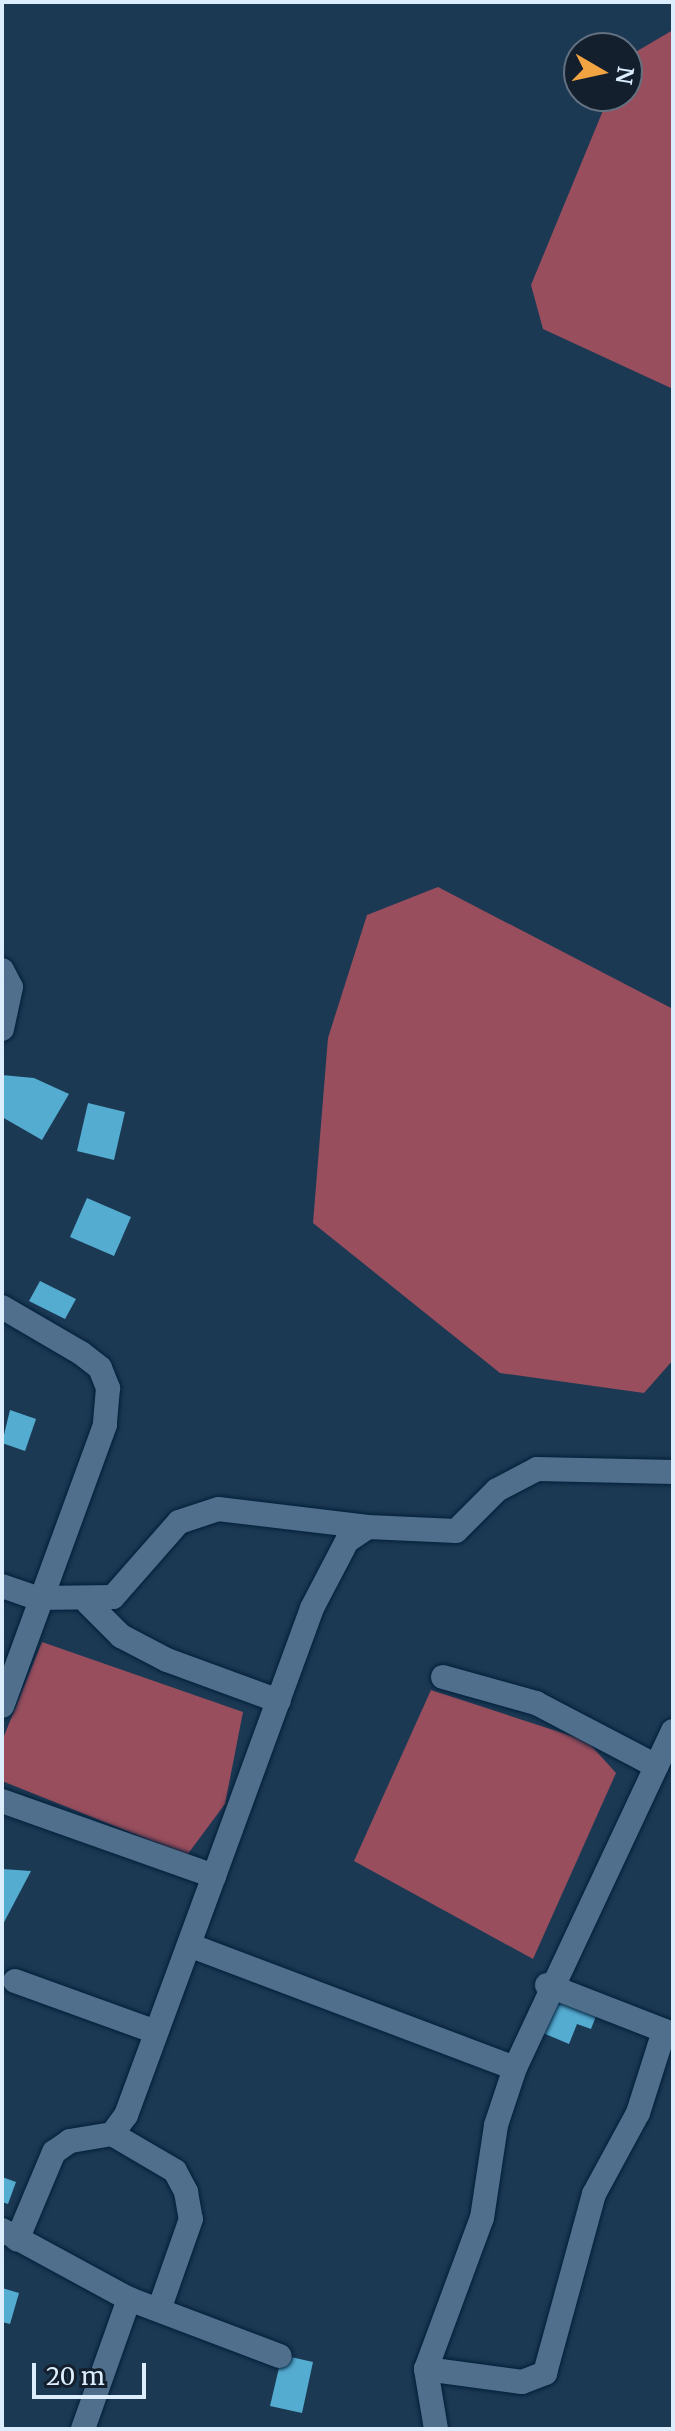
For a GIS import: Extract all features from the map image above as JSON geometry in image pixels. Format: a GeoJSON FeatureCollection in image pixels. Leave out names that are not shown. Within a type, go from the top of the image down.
{"type":"FeatureCollection","features":[{"type":"Feature","properties":{"kind":"street"},"geometry":{"type":"LineString","coordinates":[[2,970],[11,987],[2,1029]]}},
{"type":"Feature","properties":{"kind":"street"},"geometry":{"type":"LineString","coordinates":[[2,1307],[81,1353],[100,1368],[108,1388],[105,1425],[37,1598],[2,1706]]}},
{"type":"Feature","properties":{"kind":"street"},"geometry":{"type":"LineString","coordinates":[[2,1586],[37,1598],[88,1603],[113,1597],[179,1522],[218,1509],[368,1527],[456,1531],[497,1490],[537,1469],[673,1472]]}},
{"type":"Feature","properties":{"kind":"street"},"geometry":{"type":"LineString","coordinates":[[112,2134],[156,2032],[331,1561],[368,1527]]}},
{"type":"Feature","properties":{"kind":"street"},"geometry":{"type":"LineString","coordinates":[[88,1603],[121,1636],[167,1660],[279,1701]]}},
{"type":"Feature","properties":{"kind":"street"},"geometry":{"type":"LineString","coordinates":[[443,1677],[536,1703],[656,1766]]}},
{"type":"Feature","properties":{"kind":"street"},"geometry":{"type":"LineString","coordinates":[[436,2429],[426,2369],[482,2218],[496,2125],[515,2068],[547,1985],[673,1731]]}},
{"type":"Feature","properties":{"kind":"street"},"geometry":{"type":"LineString","coordinates":[[2,1801],[214,1876]]}},
{"type":"Feature","properties":{"kind":"street"},"geometry":{"type":"LineString","coordinates":[[189,1945],[515,2068]]}},
{"type":"Feature","properties":{"kind":"street"},"geometry":{"type":"LineString","coordinates":[[15,1981],[156,2032]]}},
{"type":"Feature","properties":{"kind":"street"},"geometry":{"type":"LineString","coordinates":[[426,2369],[522,2382],[545,2373],[594,2194],[638,2113],[669,2033],[547,1985]]}},
{"type":"Feature","properties":{"kind":"street"},"geometry":{"type":"LineString","coordinates":[[159,2310],[191,2219],[186,2192],[175,2171],[112,2134],[70,2141],[54,2152],[10,2235],[129,2299],[280,2356]]}},
{"type":"Feature","properties":{"kind":"street"},"geometry":{"type":"LineString","coordinates":[[83,2429],[129,2299]]}},
{"type":"Feature","properties":{"kind":"shaded area"},"geometry":{"type":"Polygon","coordinates":[[[673,30],[673,389],[543,329],[531,285],[602,112],[643,112],[643,48],[673,30]]]}},
{"type":"Feature","properties":{"kind":"shaded area"},"geometry":{"type":"Polygon","coordinates":[[[438,887],[673,1009],[673,1360],[644,1393],[500,1373],[313,1223],[328,1038],[367,915],[438,887]]]}},
{"type":"Feature","properties":{"kind":"shaded area"},"geometry":{"type":"Polygon","coordinates":[[[42,1642],[243,1712],[225,1804],[187,1855],[2,1781],[2,1741],[42,1642]]]}},
{"type":"Feature","properties":{"kind":"shaded area"},"geometry":{"type":"Polygon","coordinates":[[[431,1690],[587,1741],[616,1773],[533,1959],[354,1861],[431,1690]]]}},
{"type":"Feature","properties":{"kind":"building"},"geometry":{"type":"Polygon","coordinates":[[[2,1075],[34,1078],[69,1094],[42,1140],[2,1117],[2,1075]]]}},
{"type":"Feature","properties":{"kind":"building"},"geometry":{"type":"Polygon","coordinates":[[[88,1103],[125,1112],[114,1160],[77,1151],[88,1103]]]}},
{"type":"Feature","properties":{"kind":"building"},"geometry":{"type":"Polygon","coordinates":[[[87,1198],[131,1217],[114,1256],[70,1237],[87,1198]]]}},
{"type":"Feature","properties":{"kind":"building"},"geometry":{"type":"Polygon","coordinates":[[[40,1281],[76,1299],[65,1319],[29,1301],[40,1281]]]}},
{"type":"Feature","properties":{"kind":"building"},"geometry":{"type":"Polygon","coordinates":[[[10,1410],[36,1419],[25,1451],[2,1443],[10,1410]]]}},
{"type":"Feature","properties":{"kind":"building"},"geometry":{"type":"Polygon","coordinates":[[[2,1869],[31,1871],[2,1926],[2,1869]]]}},
{"type":"Feature","properties":{"kind":"building"},"geometry":{"type":"Polygon","coordinates":[[[559,1995],[598,2011],[591,2029],[577,2024],[569,2044],[543,2033],[559,1995]]]}},
{"type":"Feature","properties":{"kind":"building"},"geometry":{"type":"Polygon","coordinates":[[[2,2177],[16,2182],[8,2204],[2,2202],[2,2177]]]}},
{"type":"Feature","properties":{"kind":"building"},"geometry":{"type":"Polygon","coordinates":[[[2,2288],[19,2293],[10,2324],[2,2322],[2,2288]]]}},
{"type":"Feature","properties":{"kind":"building"},"geometry":{"type":"Polygon","coordinates":[[[282,2355],[313,2362],[302,2413],[270,2406],[282,2355]]]}}]}
